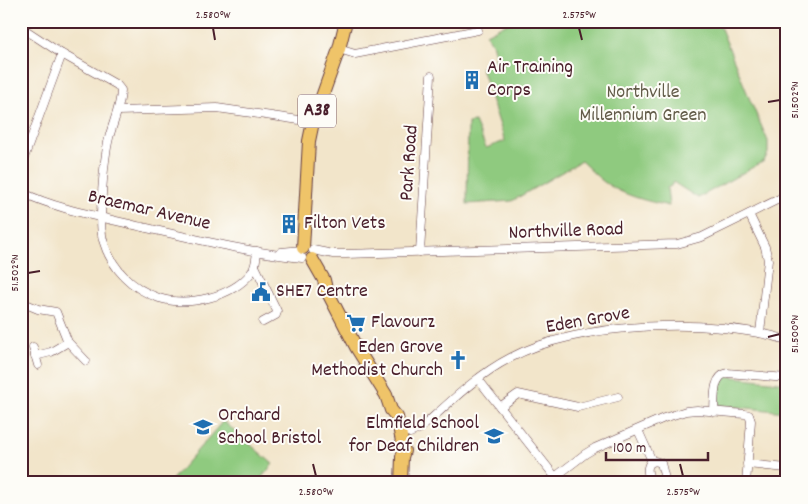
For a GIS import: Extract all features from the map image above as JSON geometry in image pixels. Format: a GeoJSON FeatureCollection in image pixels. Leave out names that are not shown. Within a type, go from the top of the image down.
{"type":"FeatureCollection","features":[{"type":"Feature","properties":{"kind":"main road","name":"A38"},"geometry":{"type":"LineString","coordinates":[[308,254],[304,220],[307,204],[309,141],[313,122],[339,49],[346,21]]}},
{"type":"Feature","properties":{"kind":"main road"},"geometry":{"type":"LineString","coordinates":[[308,254],[351,336],[386,395],[391,410],[396,417],[400,430],[403,454],[401,483]]}},
{"type":"Feature","properties":{"kind":"main road"},"geometry":{"type":"LineString","coordinates":[[391,410],[390,415],[398,452],[403,454]]}},
{"type":"Feature","properties":{"kind":"street"},"geometry":{"type":"LineString","coordinates":[[780,21],[787,39]]}},
{"type":"Feature","properties":{"kind":"street"},"geometry":{"type":"LineString","coordinates":[[21,27],[62,54],[120,87],[121,94],[118,111],[109,138],[101,217],[103,239],[115,266],[134,286],[161,299],[176,301],[210,297],[230,290],[251,273],[255,266],[257,252]]}},
{"type":"Feature","properties":{"kind":"street"},"geometry":{"type":"LineString","coordinates":[[339,49],[355,54],[478,30]]}},
{"type":"Feature","properties":{"kind":"street"},"geometry":{"type":"LineString","coordinates":[[21,166],[62,54]]}},
{"type":"Feature","properties":{"kind":"street","name":"Park Road"},"geometry":{"type":"LineString","coordinates":[[420,252],[431,76]]}},
{"type":"Feature","properties":{"kind":"street"},"geometry":{"type":"LineString","coordinates":[[118,111],[217,108],[313,122]]}},
{"type":"Feature","properties":{"kind":"street","name":"Braemar Avenue"},"geometry":{"type":"LineString","coordinates":[[21,192],[59,206],[226,246],[280,256],[308,254]]}},
{"type":"Feature","properties":{"kind":"street","name":"Northville Road"},"geometry":{"type":"LineString","coordinates":[[308,254],[677,244],[702,237],[787,193]]}},
{"type":"Feature","properties":{"kind":"street"},"geometry":{"type":"LineString","coordinates":[[749,214],[765,247],[768,260],[760,333]]}},
{"type":"Feature","properties":{"kind":"street"},"geometry":{"type":"LineString","coordinates":[[255,266],[274,301],[277,311],[276,315],[263,322]]}},
{"type":"Feature","properties":{"kind":"street"},"geometry":{"type":"LineString","coordinates":[[21,302],[38,309],[56,312],[68,342],[86,360]]}},
{"type":"Feature","properties":{"kind":"street","name":"Eden Grove"},"geometry":{"type":"LineString","coordinates":[[403,454],[421,428],[488,371],[512,356],[548,343],[603,331],[686,326],[716,327],[760,333],[787,340]]}},
{"type":"Feature","properties":{"kind":"street"},"geometry":{"type":"LineString","coordinates":[[35,356],[51,352],[68,342]]}},
{"type":"Feature","properties":{"kind":"street"},"geometry":{"type":"LineString","coordinates":[[33,347],[38,365]]}},
{"type":"Feature","properties":{"kind":"street"},"geometry":{"type":"LineString","coordinates":[[714,412],[717,380],[721,375],[727,373],[787,378]]}},
{"type":"Feature","properties":{"kind":"street"},"geometry":{"type":"LineString","coordinates":[[478,379],[557,480],[585,454],[686,411],[697,410],[750,415],[746,483]]}},
{"type":"Feature","properties":{"kind":"street"},"geometry":{"type":"LineString","coordinates":[[500,408],[518,394],[578,407],[618,397]]}},
{"type":"Feature","properties":{"kind":"street"},"geometry":{"type":"LineString","coordinates":[[400,430],[410,433],[421,428]]}},
{"type":"Feature","properties":{"kind":"street"},"geometry":{"type":"LineString","coordinates":[[638,430],[652,461]]}},
{"type":"Feature","properties":{"kind":"street"},"geometry":{"type":"LineString","coordinates":[[652,461],[648,465],[648,472],[653,483]]}},
{"type":"Feature","properties":{"kind":"street"},"geometry":{"type":"LineString","coordinates":[[652,461],[657,461],[661,464],[666,483]]}},
{"type":"Feature","properties":{"kind":"street"},"geometry":{"type":"LineString","coordinates":[[747,464],[787,468]]}},
{"type":"Feature","properties":{"kind":"green space","name":"Northville Millennium Green"},"geometry":{"type":"Polygon","coordinates":[[[511,21],[718,21],[768,141],[768,153],[764,161],[698,198],[673,182],[667,188],[669,206],[644,200],[612,187],[581,161],[512,201],[467,204],[468,123],[475,122],[486,148],[505,141],[481,68],[496,58],[492,43],[486,34],[511,21]]]}},
{"type":"Feature","properties":{"kind":"green space"},"geometry":{"type":"Polygon","coordinates":[[[726,376],[787,383],[786,412],[718,405],[720,381],[726,376]]]}},
{"type":"Feature","properties":{"kind":"green space"},"geometry":{"type":"Polygon","coordinates":[[[223,421],[273,464],[257,483],[169,483],[223,421]]]}},
{"type":"Feature","properties":{"kind":"place","name":"Air Training Corps"},"geometry":{"type":"Point","coordinates":[472,80]}},
{"type":"Feature","properties":{"kind":"place","name":"Filton Vets"},"geometry":{"type":"Point","coordinates":[289,224]}},
{"type":"Feature","properties":{"kind":"place","name":"SHE7 Centre"},"geometry":{"type":"Point","coordinates":[261,292]}},
{"type":"Feature","properties":{"kind":"place","name":"Flavourz"},"geometry":{"type":"Point","coordinates":[356,323]}},
{"type":"Feature","properties":{"kind":"place","name":"Eden Grove Methodist Church"},"geometry":{"type":"Point","coordinates":[458,360]}},
{"type":"Feature","properties":{"kind":"place","name":"Orchard School Bristol"},"geometry":{"type":"Point","coordinates":[203,427]}},
{"type":"Feature","properties":{"kind":"place","name":"Elmfield School for Deaf Children"},"geometry":{"type":"Point","coordinates":[494,436]}}]}
